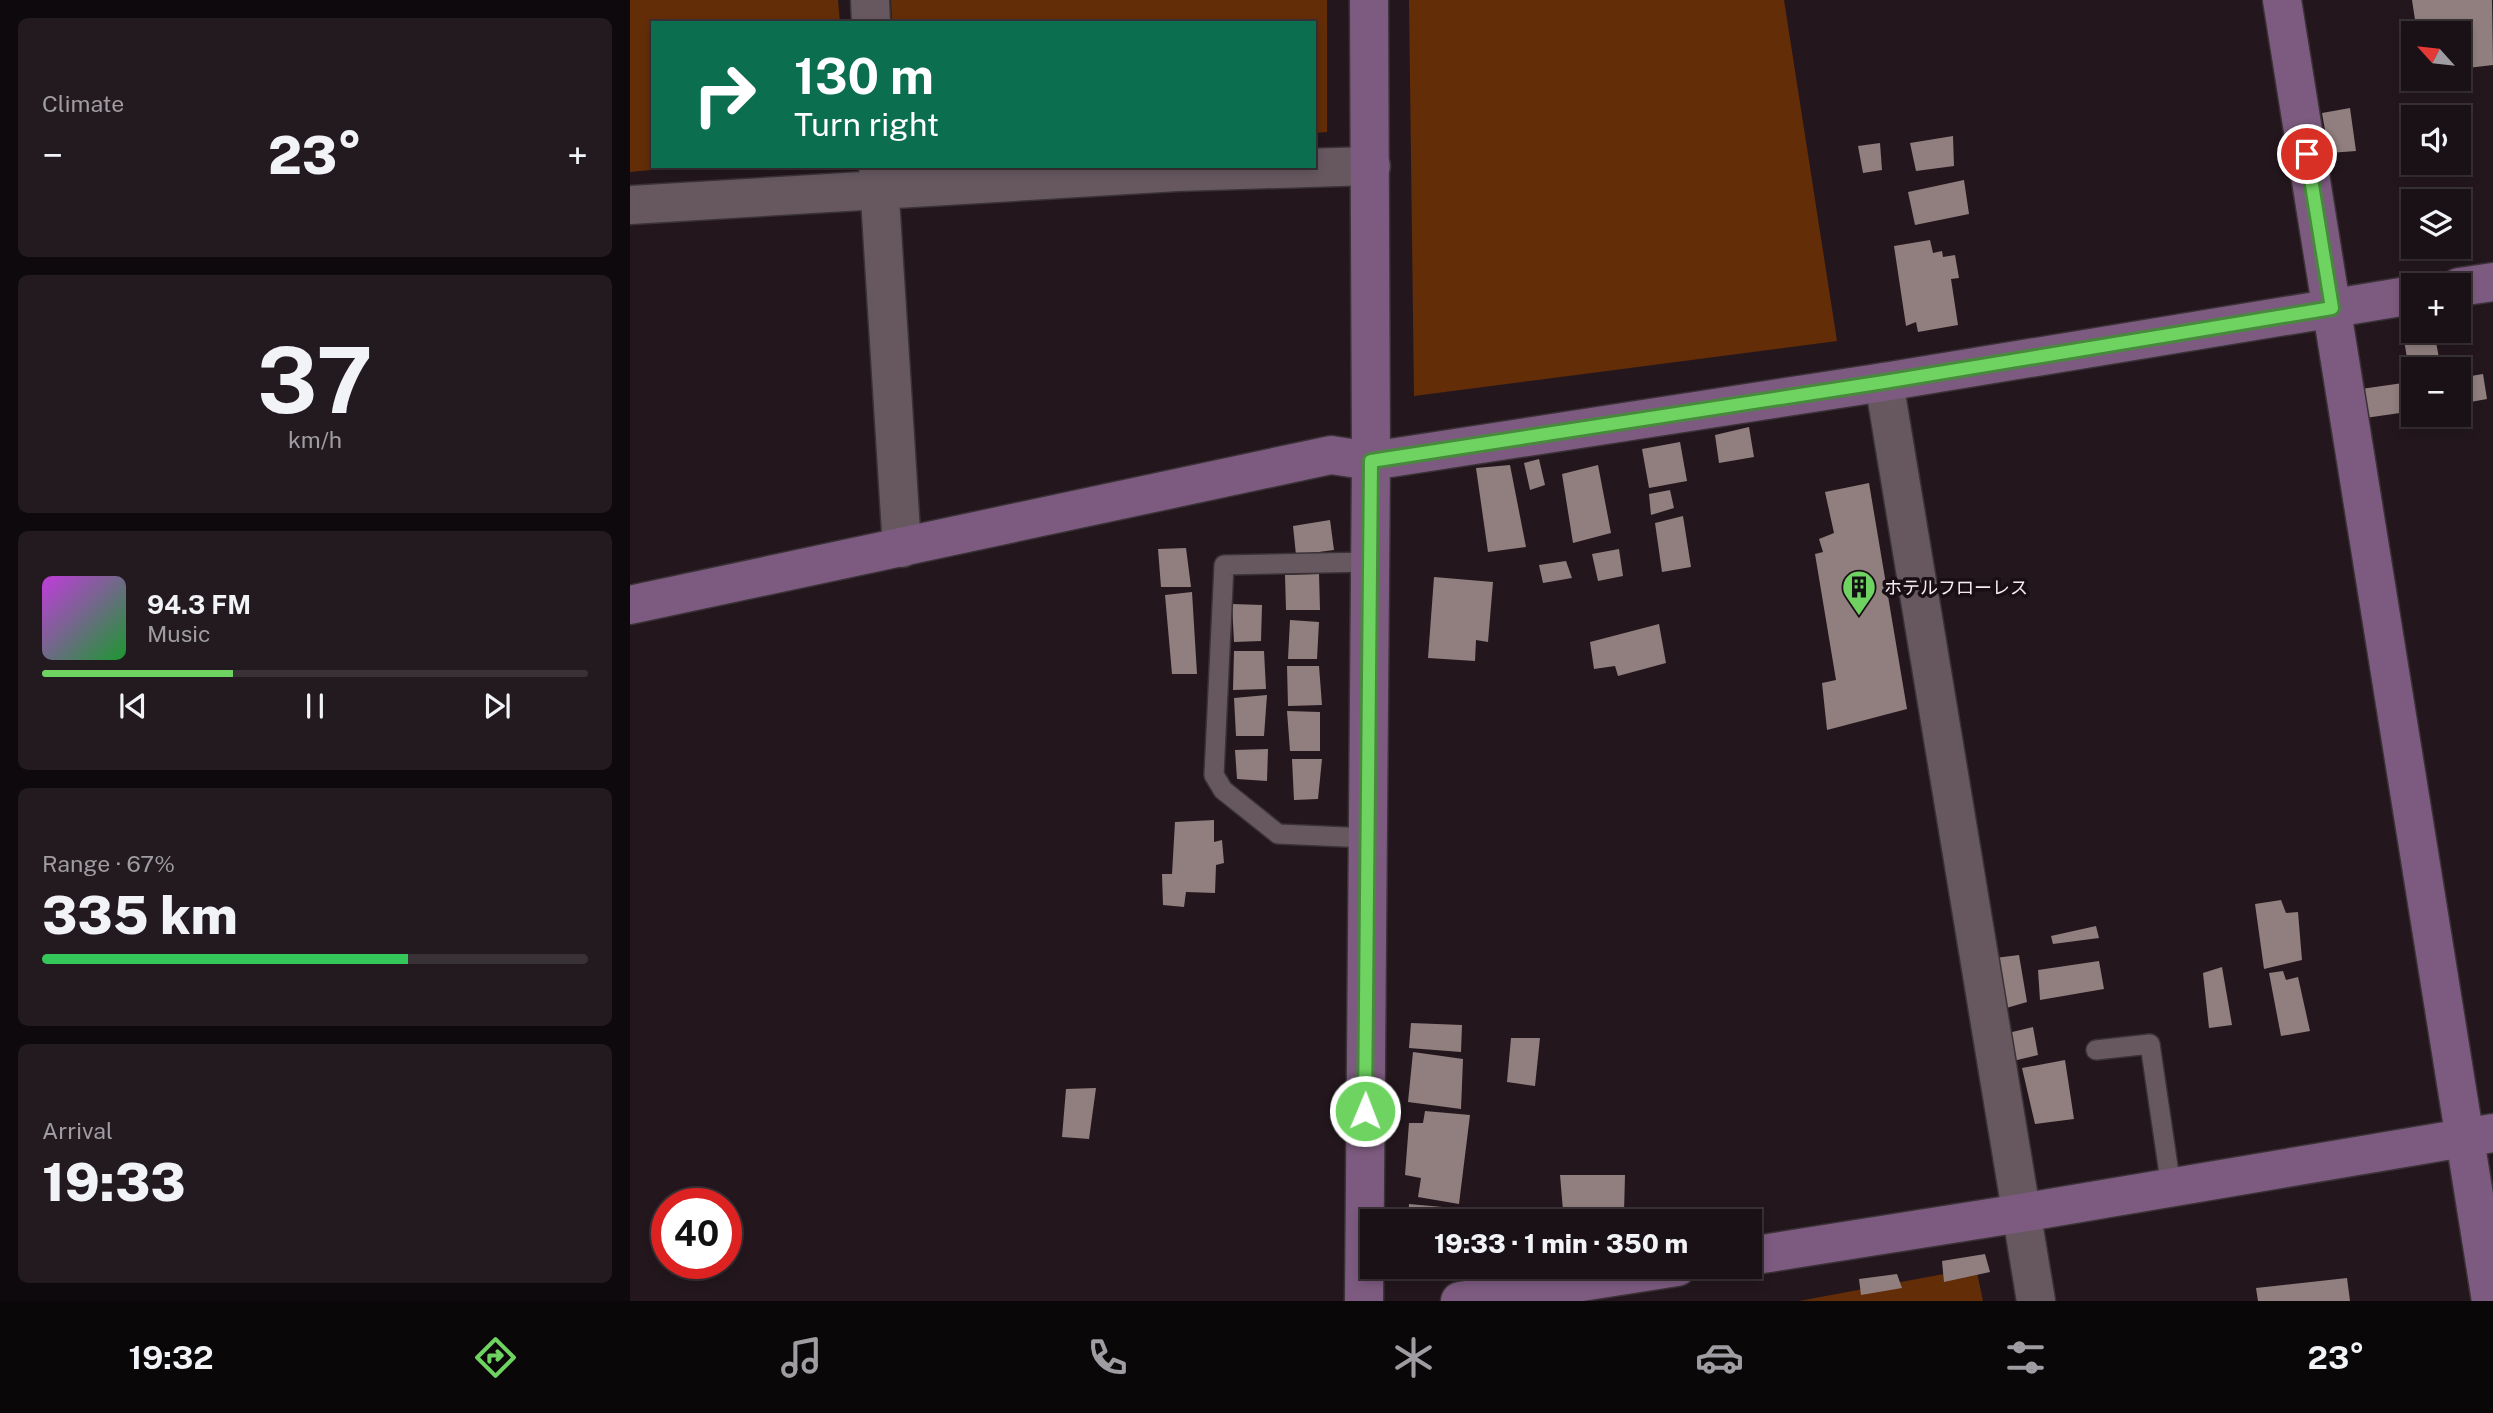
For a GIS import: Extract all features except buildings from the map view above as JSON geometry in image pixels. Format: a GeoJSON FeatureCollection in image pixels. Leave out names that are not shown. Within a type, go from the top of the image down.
{"type":"FeatureCollection","features":[{"type":"Feature","properties":{"kind":"street"},"geometry":{"type":"LineString","coordinates":[[870,0],[871,21]]}},
{"type":"Feature","properties":{"kind":"street"},"geometry":{"type":"LineString","coordinates":[[1364,1301],[1371,461],[1369,0]]}},
{"type":"Feature","properties":{"kind":"street"},"geometry":{"type":"LineString","coordinates":[[2282,0],[2332,308],[2479,1135],[2491,1301]]}},
{"type":"Feature","properties":{"kind":"street"},"geometry":{"type":"LineString","coordinates":[[1316,168],[1371,166]]}},
{"type":"Feature","properties":{"kind":"street"},"geometry":{"type":"LineString","coordinates":[[630,205],[879,178],[1306,168]]}},
{"type":"Feature","properties":{"kind":"street"},"geometry":{"type":"LineString","coordinates":[[879,178],[902,548]]}},
{"type":"Feature","properties":{"kind":"street"},"geometry":{"type":"LineString","coordinates":[[2471,285],[2493,282]]}},
{"type":"Feature","properties":{"kind":"street"},"geometry":{"type":"LineString","coordinates":[[630,605],[1331,455],[1371,461],[1884,382],[2401,297]]}},
{"type":"Feature","properties":{"kind":"street"},"geometry":{"type":"LineString","coordinates":[[1884,382],[2036,1301]]}},
{"type":"Feature","properties":{"kind":"street"},"geometry":{"type":"LineString","coordinates":[[1762,1254],[2479,1135]]}},
{"type":"Feature","properties":{"kind":"street"},"geometry":{"type":"LineString","coordinates":[[1460,1301],[1600,1279]]}},
{"type":"Feature","properties":{"kind":"lane"},"geometry":{"type":"LineString","coordinates":[[1368,838],[1278,834],[1223,790],[1214,775],[1224,565],[1370,562]]}},
{"type":"Feature","properties":{"kind":"lane"},"geometry":{"type":"LineString","coordinates":[[2096,1050],[2151,1044],[2171,1187]]}},
{"type":"Feature","properties":{"kind":"shaded area"},"geometry":{"type":"Polygon","coordinates":[[[630,0],[838,0],[840,21],[651,21],[651,168],[672,168],[630,172],[630,0]]]}},
{"type":"Feature","properties":{"kind":"shaded area"},"geometry":{"type":"Polygon","coordinates":[[[891,0],[1327,0],[1327,132],[1316,133],[1316,21],[892,21],[891,0]]]}},
{"type":"Feature","properties":{"kind":"shaded area"},"geometry":{"type":"Polygon","coordinates":[[[1409,0],[1784,0],[1837,341],[1414,396],[1409,0]]]}},
{"type":"Feature","properties":{"kind":"shaded area"},"geometry":{"type":"Polygon","coordinates":[[[1976,1268],[1983,1301],[1799,1301],[1976,1268]]]}},
{"type":"Feature","properties":{"kind":"place","name":"ホテルフローレス"},"geometry":{"type":"Point","coordinates":[1859,617]}},
{"type":"Feature","properties":{"kind":"route"},"geometry":{"type":"LineString","coordinates":[[1365,1111],[1371,461],[1884,382],[2332,308],[2307,154]]}}]}
